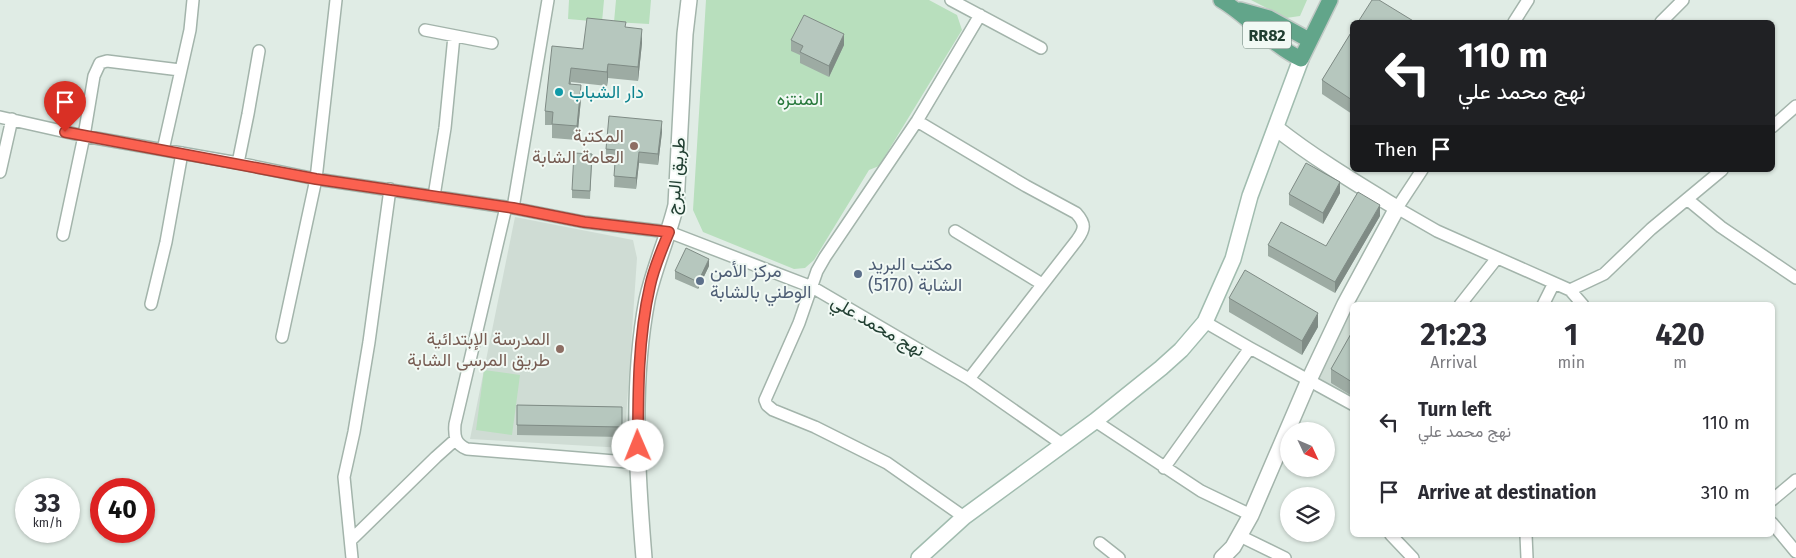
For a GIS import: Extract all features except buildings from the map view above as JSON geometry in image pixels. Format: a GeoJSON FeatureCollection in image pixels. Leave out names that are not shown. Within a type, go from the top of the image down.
{"type":"FeatureCollection","features":[{"type":"Feature","properties":{"kind":"main road","name":"RR82"},"geometry":{"type":"LineString","coordinates":[[1221,0],[1236,9],[1287,52],[1301,58],[1330,0]]}},
{"type":"Feature","properties":{"kind":"main road","name":"RR82"},"geometry":{"type":"LineString","coordinates":[[1236,9],[1269,18],[1309,40]]}},
{"type":"Feature","properties":{"kind":"street"},"geometry":{"type":"LineString","coordinates":[[163,150],[190,30],[193,0]]}},
{"type":"Feature","properties":{"kind":"street"},"geometry":{"type":"LineString","coordinates":[[282,338],[316,179],[336,0]]}},
{"type":"Feature","properties":{"kind":"street"},"geometry":{"type":"LineString","coordinates":[[548,0],[510,208],[455,424],[455,440],[460,447],[467,449],[639,462]]}},
{"type":"Feature","properties":{"kind":"street","name":"طريق البرج"},"geometry":{"type":"LineString","coordinates":[[644,558],[640,512],[638,370],[650,284],[669,232],[676,206],[684,34],[689,0]]}},
{"type":"Feature","properties":{"kind":"street"},"geometry":{"type":"LineString","coordinates":[[951,0],[1041,48]]}},
{"type":"Feature","properties":{"kind":"street"},"geometry":{"type":"LineString","coordinates":[[1515,20],[1528,0]]}},
{"type":"Feature","properties":{"kind":"street"},"geometry":{"type":"LineString","coordinates":[[1663,20],[1683,0]]}},
{"type":"Feature","properties":{"kind":"street"},"geometry":{"type":"LineString","coordinates":[[964,517],[887,463],[815,427],[773,410],[767,405],[765,400],[766,394],[799,323],[817,271],[838,235],[917,121],[980,15]]}},
{"type":"Feature","properties":{"kind":"street"},"geometry":{"type":"LineString","coordinates":[[425,30],[492,43]]}},
{"type":"Feature","properties":{"kind":"street"},"geometry":{"type":"LineString","coordinates":[[434,196],[445,128],[454,36]]}},
{"type":"Feature","properties":{"kind":"street"},"geometry":{"type":"LineString","coordinates":[[238,163],[259,51]]}},
{"type":"Feature","properties":{"kind":"street"},"geometry":{"type":"LineString","coordinates":[[919,558],[964,517],[1095,421],[1161,368],[1181,350],[1205,322],[1233,259],[1250,196],[1301,58]]}},
{"type":"Feature","properties":{"kind":"street"},"geometry":{"type":"LineString","coordinates":[[63,235],[84,136],[94,76],[100,63],[107,60],[180,70]]}},
{"type":"Feature","properties":{"kind":"street"},"geometry":{"type":"LineString","coordinates":[[1775,124],[1796,106]]}},
{"type":"Feature","properties":{"kind":"street"},"geometry":{"type":"LineString","coordinates":[[0,172],[6,118]]}},
{"type":"Feature","properties":{"kind":"street","name":"نهج محمد علي"},"geometry":{"type":"LineString","coordinates":[[6,118],[84,136],[238,163],[316,179],[510,208],[584,222],[669,232],[812,287],[969,379],[1062,444]]}},
{"type":"Feature","properties":{"kind":"street"},"geometry":{"type":"LineString","coordinates":[[917,121],[1026,186],[1076,213],[1084,226],[1082,233],[969,379]]}},
{"type":"Feature","properties":{"kind":"street"},"geometry":{"type":"LineString","coordinates":[[1276,128],[1356,184],[1437,231],[1570,290],[1580,302]]}},
{"type":"Feature","properties":{"kind":"street"},"geometry":{"type":"LineString","coordinates":[[151,304],[166,242],[182,153]]}},
{"type":"Feature","properties":{"kind":"street"},"geometry":{"type":"LineString","coordinates":[[1351,302],[1397,208],[1421,172]]}},
{"type":"Feature","properties":{"kind":"street"},"geometry":{"type":"LineString","coordinates":[[1570,290],[1604,274],[1651,229],[1720,172]]}},
{"type":"Feature","properties":{"kind":"street"},"geometry":{"type":"LineString","coordinates":[[352,558],[344,477],[369,342],[390,189]]}},
{"type":"Feature","properties":{"kind":"street"},"geometry":{"type":"LineString","coordinates":[[1687,199],[1736,237],[1796,278]]}},
{"type":"Feature","properties":{"kind":"street"},"geometry":{"type":"LineString","coordinates":[[954,231],[1042,284]]}},
{"type":"Feature","properties":{"kind":"street"},"geometry":{"type":"LineString","coordinates":[[1462,302],[1497,258]]}},
{"type":"Feature","properties":{"kind":"street"},"geometry":{"type":"LineString","coordinates":[[1544,302],[1554,283]]}},
{"type":"Feature","properties":{"kind":"street"},"geometry":{"type":"LineString","coordinates":[[1222,558],[1233,547],[1251,515],[1309,380],[1349,306]]}},
{"type":"Feature","properties":{"kind":"street"},"geometry":{"type":"LineString","coordinates":[[1205,322],[1350,403]]}},
{"type":"Feature","properties":{"kind":"street"},"geometry":{"type":"LineString","coordinates":[[1164,468],[1250,348]]}},
{"type":"Feature","properties":{"kind":"street"},"geometry":{"type":"LineString","coordinates":[[1095,421],[1201,491],[1251,515]]}},
{"type":"Feature","properties":{"kind":"street"},"geometry":{"type":"LineString","coordinates":[[350,540],[455,440]]}},
{"type":"Feature","properties":{"kind":"street"},"geometry":{"type":"LineString","coordinates":[[1775,498],[1796,480]]}},
{"type":"Feature","properties":{"kind":"street"},"geometry":{"type":"LineString","coordinates":[[1775,527],[1796,552]]}},
{"type":"Feature","properties":{"kind":"street"},"geometry":{"type":"LineString","coordinates":[[1240,536],[1286,558]]}},
{"type":"Feature","properties":{"kind":"street"},"geometry":{"type":"LineString","coordinates":[[1393,537],[1413,558]]}},
{"type":"Feature","properties":{"kind":"street"},"geometry":{"type":"LineString","coordinates":[[1526,537],[1526,558]]}},
{"type":"Feature","properties":{"kind":"street"},"geometry":{"type":"LineString","coordinates":[[1100,543],[1119,558]]}},
{"type":"Feature","properties":{"kind":"shaded area","name":"المدرسة الإبتدائية طريق المرسى الشابة"},"geometry":{"type":"Polygon","coordinates":[[[515,217],[633,240],[637,258],[624,448],[470,439],[515,217]]]}},
{"type":"Feature","properties":{"kind":"shaded area"},"geometry":{"type":"Polygon","coordinates":[[[1350,308],[1350,398],[1316,378],[1350,308]]]}},
{"type":"Feature","properties":{"kind":"green space"},"geometry":{"type":"Polygon","coordinates":[[[569,0],[604,0],[602,22],[568,19],[569,0]]]}},
{"type":"Feature","properties":{"kind":"green space"},"geometry":{"type":"Polygon","coordinates":[[[616,0],[651,0],[649,24],[614,22],[616,0]]]}},
{"type":"Feature","properties":{"kind":"green space","name":"المنتزه"},"geometry":{"type":"Polygon","coordinates":[[[706,0],[929,0],[957,15],[962,30],[879,166],[869,170],[814,260],[805,268],[794,269],[703,232],[693,210],[706,0]]]}},
{"type":"Feature","properties":{"kind":"green space"},"geometry":{"type":"Polygon","coordinates":[[[1251,0],[1307,0],[1300,16],[1286,18],[1251,0]]]}},
{"type":"Feature","properties":{"kind":"green space"},"geometry":{"type":"Polygon","coordinates":[[[484,370],[520,375],[512,435],[476,430],[484,370]]]}},
{"type":"Feature","properties":{"kind":"place","name":"دار الشباب"},"geometry":{"type":"Point","coordinates":[559,92]}},
{"type":"Feature","properties":{"kind":"place","name":"المكتبة العامة الشابة"},"geometry":{"type":"Point","coordinates":[634,146]}},
{"type":"Feature","properties":{"kind":"place","name":"مكتب البريد الشابة (5170)"},"geometry":{"type":"Point","coordinates":[858,274]}},
{"type":"Feature","properties":{"kind":"place","name":"مركز الأمن الوطني بالشابة"},"geometry":{"type":"Point","coordinates":[700,281]}},
{"type":"Feature","properties":{"kind":"place","name":"المدرسة الإبتدائية طريق المرسى الشابة"},"geometry":{"type":"Point","coordinates":[560,349]}},
{"type":"Feature","properties":{"kind":"route"},"geometry":{"type":"LineString","coordinates":[[65,132],[316,179],[513,208],[584,222],[669,232],[650,284],[644,322],[638,370],[638,446]]}}]}
